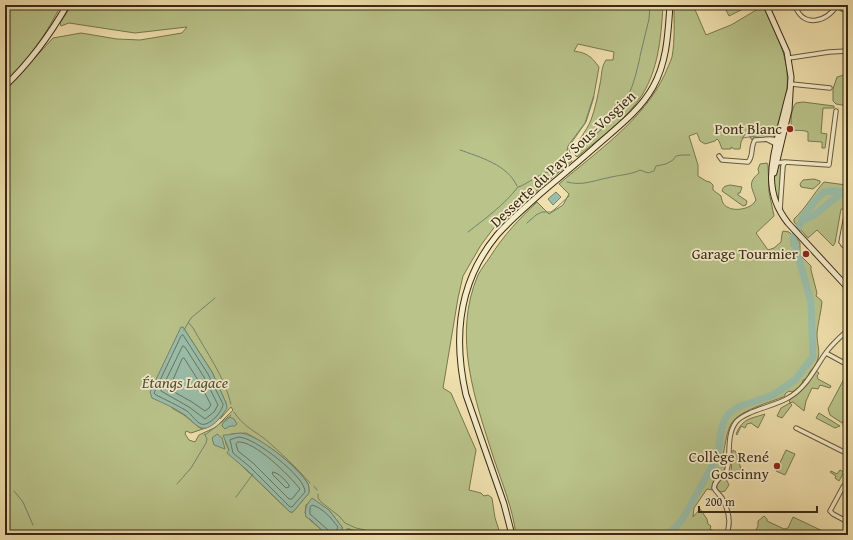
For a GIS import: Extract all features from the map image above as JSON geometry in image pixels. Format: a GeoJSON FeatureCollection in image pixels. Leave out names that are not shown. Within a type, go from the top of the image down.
{"type":"FeatureCollection","features":[{"type":"Feature","properties":{"kind":"main road"},"geometry":{"type":"LineString","coordinates":[[5,86],[36,53],[67,5]]}},
{"type":"Feature","properties":{"kind":"main road","name":"Desserte du Pays Sous-Vosgien"},"geometry":{"type":"LineString","coordinates":[[512,535],[504,504],[471,410],[462,378],[459,331],[462,307],[466,293],[477,265],[498,234],[521,211],[628,119],[649,94],[659,76],[665,56],[670,5]]}},
{"type":"Feature","properties":{"kind":"main road"},"geometry":{"type":"LineString","coordinates":[[766,5],[785,45],[789,58],[790,87],[789,110],[772,182]]}},
{"type":"Feature","properties":{"kind":"main road"},"geometry":{"type":"LineString","coordinates":[[790,87],[776,142],[771,169],[773,192],[779,211],[801,238],[848,288]]}},
{"type":"Feature","properties":{"kind":"street"},"geometry":{"type":"LineString","coordinates":[[795,5],[800,15],[805,19],[812,20],[827,17],[832,14],[837,5],[848,12]]}},
{"type":"Feature","properties":{"kind":"street"},"geometry":{"type":"LineString","coordinates":[[789,58],[827,52],[848,51]]}},
{"type":"Feature","properties":{"kind":"street"},"geometry":{"type":"LineString","coordinates":[[790,87],[830,88]]}},
{"type":"Feature","properties":{"kind":"street"},"geometry":{"type":"LineString","coordinates":[[776,142],[775,158],[777,159],[785,162],[829,165],[836,110]]}},
{"type":"Feature","properties":{"kind":"street"},"geometry":{"type":"LineString","coordinates":[[719,156],[722,160],[748,162],[751,158],[753,142],[766,139],[779,142],[777,159]]}},
{"type":"Feature","properties":{"kind":"street"},"geometry":{"type":"LineString","coordinates":[[779,211],[783,181],[783,166],[785,162]]}},
{"type":"Feature","properties":{"kind":"street"},"geometry":{"type":"LineString","coordinates":[[848,215],[846,216],[841,240],[841,244],[848,250]]}},
{"type":"Feature","properties":{"kind":"street"},"geometry":{"type":"LineString","coordinates":[[843,245],[848,238]]}},
{"type":"Feature","properties":{"kind":"street"},"geometry":{"type":"LineString","coordinates":[[726,535],[730,528],[730,522],[721,497],[714,488],[716,480],[727,470],[730,442],[734,425],[738,420],[748,414],[774,405],[796,393],[806,382],[834,343],[848,330]]}},
{"type":"Feature","properties":{"kind":"street"},"geometry":{"type":"LineString","coordinates":[[826,353],[848,365]]}},
{"type":"Feature","properties":{"kind":"street"},"geometry":{"type":"LineString","coordinates":[[848,416],[845,422],[848,428]]}},
{"type":"Feature","properties":{"kind":"street"},"geometry":{"type":"LineString","coordinates":[[796,428],[848,454]]}},
{"type":"Feature","properties":{"kind":"street"},"geometry":{"type":"LineString","coordinates":[[848,480],[836,498],[830,512],[848,522]]}},
{"type":"Feature","properties":{"kind":"street"},"geometry":{"type":"LineString","coordinates":[[844,487],[848,490]]}},
{"type":"Feature","properties":{"kind":"green space"},"geometry":{"type":"Polygon","coordinates":[[[5,5],[61,5],[50,26],[36,46],[5,82],[5,5]]]}},
{"type":"Feature","properties":{"kind":"green space"},"geometry":{"type":"Polygon","coordinates":[[[72,5],[663,5],[657,58],[642,95],[621,120],[577,157],[573,153],[591,120],[603,65],[606,60],[613,60],[614,52],[578,44],[574,51],[588,56],[594,60],[599,67],[594,95],[585,123],[568,146],[567,151],[572,161],[496,225],[481,245],[463,276],[443,388],[451,393],[476,450],[469,490],[481,493],[484,496],[488,495],[492,498],[495,518],[500,535],[369,535],[347,529],[341,535],[336,535],[342,530],[342,527],[329,510],[317,503],[314,499],[306,505],[305,513],[309,519],[327,535],[5,535],[5,90],[53,38],[81,33],[117,39],[140,40],[182,33],[187,27],[135,33],[69,23],[61,26],[60,23],[72,5]],[[183,327],[172,408],[184,415],[200,428],[206,428],[191,433],[186,431],[185,434],[189,440],[195,442],[199,435],[216,427],[233,410],[231,407],[220,419],[226,403],[212,372],[183,327]],[[246,433],[231,434],[225,438],[229,450],[240,464],[290,512],[293,512],[309,493],[308,484],[289,462],[262,442],[246,433]]]}},
{"type":"Feature","properties":{"kind":"green space"},"geometry":{"type":"Polygon","coordinates":[[[674,5],[693,5],[706,35],[731,25],[758,9],[764,8],[781,46],[786,67],[787,88],[774,137],[752,140],[749,135],[745,134],[741,142],[740,149],[734,149],[731,147],[731,149],[722,149],[717,139],[705,144],[700,141],[697,133],[689,136],[698,165],[698,176],[713,185],[713,190],[721,196],[724,205],[730,209],[743,209],[754,203],[756,200],[752,183],[755,176],[759,173],[758,169],[760,164],[767,163],[769,192],[774,216],[756,233],[768,250],[774,248],[781,242],[783,231],[789,232],[792,235],[792,246],[796,245],[796,237],[800,243],[800,255],[811,266],[817,293],[816,296],[822,302],[817,333],[819,351],[818,359],[806,379],[803,380],[802,384],[792,392],[789,391],[785,394],[785,396],[747,411],[734,420],[730,426],[723,456],[726,466],[712,484],[712,490],[707,489],[694,508],[693,517],[700,509],[707,519],[708,524],[711,526],[710,529],[722,535],[516,535],[510,506],[480,414],[469,368],[467,321],[470,298],[479,273],[500,242],[512,228],[537,202],[549,214],[563,205],[569,194],[559,184],[632,121],[656,91],[672,57],[674,38],[674,5]]]}},
{"type":"Feature","properties":{"kind":"green space"},"geometry":{"type":"Polygon","coordinates":[[[736,5],[743,5],[745,8],[729,16],[726,10],[736,5]]]}},
{"type":"Feature","properties":{"kind":"green space"},"geometry":{"type":"Polygon","coordinates":[[[844,75],[848,77],[848,106],[836,104],[833,101],[833,89],[837,77],[844,75]]]}},
{"type":"Feature","properties":{"kind":"green space"},"geometry":{"type":"Polygon","coordinates":[[[803,102],[834,106],[834,108],[823,108],[821,133],[827,134],[825,148],[822,148],[822,142],[808,141],[808,132],[792,129],[791,119],[793,108],[796,103],[803,102]]]}},
{"type":"Feature","properties":{"kind":"green space"},"geometry":{"type":"Polygon","coordinates":[[[777,164],[781,166],[779,202],[774,188],[774,178],[777,164]]]}},
{"type":"Feature","properties":{"kind":"green space"},"geometry":{"type":"Polygon","coordinates":[[[814,179],[820,181],[820,183],[813,189],[801,187],[800,184],[803,180],[814,179]]]}},
{"type":"Feature","properties":{"kind":"green space"},"geometry":{"type":"Polygon","coordinates":[[[824,182],[846,185],[848,182],[848,203],[845,209],[841,209],[835,243],[833,246],[817,230],[808,238],[794,222],[794,219],[824,182]]]}},
{"type":"Feature","properties":{"kind":"green space"},"geometry":{"type":"Polygon","coordinates":[[[730,185],[742,187],[738,195],[747,201],[746,205],[743,206],[722,191],[724,187],[730,185]]]}},
{"type":"Feature","properties":{"kind":"green space"},"geometry":{"type":"Polygon","coordinates":[[[816,371],[819,373],[817,376],[818,379],[831,386],[830,388],[820,385],[818,389],[812,388],[806,401],[804,411],[793,402],[790,403],[789,400],[806,386],[816,371]]]}},
{"type":"Feature","properties":{"kind":"green space"},"geometry":{"type":"Polygon","coordinates":[[[844,379],[848,381],[848,411],[842,423],[830,415],[828,409],[844,379]]]}},
{"type":"Feature","properties":{"kind":"green space"},"geometry":{"type":"Polygon","coordinates":[[[790,403],[792,405],[782,418],[777,416],[781,408],[790,403]]]}},
{"type":"Feature","properties":{"kind":"green space"},"geometry":{"type":"Polygon","coordinates":[[[819,413],[840,426],[835,428],[816,418],[819,413]]]}},
{"type":"Feature","properties":{"kind":"green space"},"geometry":{"type":"Polygon","coordinates":[[[765,414],[758,428],[751,423],[747,424],[745,428],[741,426],[737,435],[736,434],[741,425],[744,422],[751,418],[765,414]]]}},
{"type":"Feature","properties":{"kind":"green space"},"geometry":{"type":"Polygon","coordinates":[[[733,450],[736,452],[741,469],[740,472],[734,474],[733,477],[731,472],[733,450]]]}},
{"type":"Feature","properties":{"kind":"green space"},"geometry":{"type":"Polygon","coordinates":[[[786,450],[795,454],[785,475],[776,471],[786,450]]]}},
{"type":"Feature","properties":{"kind":"green space"},"geometry":{"type":"Polygon","coordinates":[[[840,470],[844,472],[839,481],[835,478],[836,476],[830,472],[831,471],[837,474],[840,470]]]}},
{"type":"Feature","properties":{"kind":"green space"},"geometry":{"type":"Polygon","coordinates":[[[725,477],[729,485],[725,491],[721,492],[717,490],[717,485],[722,478],[725,477]]]}},
{"type":"Feature","properties":{"kind":"green space"},"geometry":{"type":"Polygon","coordinates":[[[764,516],[767,521],[784,529],[788,528],[793,517],[831,535],[754,535],[757,532],[758,521],[764,516]]]}},
{"type":"Feature","properties":{"kind":"water"},"geometry":{"type":"Polygon","coordinates":[[[556,192],[561,197],[553,205],[548,199],[556,192]]]}},
{"type":"Feature","properties":{"kind":"water","name":"Étangs Lagace"},"geometry":{"type":"Polygon","coordinates":[[[181,327],[183,327],[212,372],[226,403],[227,408],[222,415],[215,423],[207,428],[199,427],[181,412],[152,398],[150,392],[181,327]]]}},
{"type":"Feature","properties":{"kind":"water"},"geometry":{"type":"Polygon","coordinates":[[[230,417],[234,419],[237,424],[225,429],[222,426],[223,423],[230,417]]]}},
{"type":"Feature","properties":{"kind":"water","name":"Étangs Lagace"},"geometry":{"type":"Polygon","coordinates":[[[239,433],[256,439],[277,452],[296,469],[308,484],[309,493],[293,512],[290,512],[247,470],[227,453],[229,450],[223,435],[239,433]]]}},
{"type":"Feature","properties":{"kind":"water"},"geometry":{"type":"Polygon","coordinates":[[[217,434],[222,438],[225,449],[214,445],[212,438],[217,434]]]}},
{"type":"Feature","properties":{"kind":"water"},"geometry":{"type":"Polygon","coordinates":[[[312,498],[329,510],[342,527],[342,530],[336,535],[327,535],[306,517],[306,507],[312,498]]]}},
{"type":"Feature","properties":{"kind":"water"},"geometry":{"type":"Polygon","coordinates":[[[349,529],[369,535],[341,535],[349,529]]]}},
{"type":"Feature","properties":{"kind":"waterway"},"geometry":{"type":"LineString","coordinates":[[640,56],[649,19],[650,5]]}},
{"type":"Feature","properties":{"kind":"waterway"},"geometry":{"type":"LineString","coordinates":[[575,153],[618,112],[632,87],[640,57]]}},
{"type":"Feature","properties":{"kind":"waterway"},"geometry":{"type":"LineString","coordinates":[[556,171],[571,157],[569,149],[570,145],[586,122],[594,97]]}},
{"type":"Feature","properties":{"kind":"waterway"},"geometry":{"type":"LineString","coordinates":[[742,138],[764,135]]}},
{"type":"Feature","properties":{"kind":"waterway"},"geometry":{"type":"LineString","coordinates":[[766,135],[772,135]]}},
{"type":"Feature","properties":{"kind":"waterway"},"geometry":{"type":"LineString","coordinates":[[460,150],[500,167],[507,172],[517,186]]}},
{"type":"Feature","properties":{"kind":"waterway"},"geometry":{"type":"LineString","coordinates":[[567,182],[587,183],[640,170],[648,173],[654,171],[656,166],[666,164],[673,160],[676,156],[690,155]]}},
{"type":"Feature","properties":{"kind":"waterway"},"geometry":{"type":"LineString","coordinates":[[468,232],[501,205],[518,187],[547,172],[556,172]]}},
{"type":"Feature","properties":{"kind":"waterway"},"geometry":{"type":"LineString","coordinates":[[666,535],[682,520],[715,461],[721,431],[728,414],[738,407],[773,395],[795,380],[813,357],[811,302],[793,238],[802,221],[802,218],[824,192],[848,192]]}},
{"type":"Feature","properties":{"kind":"waterway"},"geometry":{"type":"LineString","coordinates":[[802,221],[813,216],[843,192]]}},
{"type":"Feature","properties":{"kind":"waterway"},"geometry":{"type":"LineString","coordinates":[[527,223],[542,212],[551,212],[569,196]]}},
{"type":"Feature","properties":{"kind":"waterway"},"geometry":{"type":"LineString","coordinates":[[184,330],[191,318],[215,298]]}},
{"type":"Feature","properties":{"kind":"waterway"},"geometry":{"type":"LineString","coordinates":[[188,322],[220,374],[231,404]]}},
{"type":"Feature","properties":{"kind":"waterway"},"geometry":{"type":"LineString","coordinates":[[234,412],[244,424],[265,439],[283,455],[310,483]]}},
{"type":"Feature","properties":{"kind":"waterway"},"geometry":{"type":"LineString","coordinates":[[204,434],[205,435],[231,415]]}},
{"type":"Feature","properties":{"kind":"waterway"},"geometry":{"type":"LineString","coordinates":[[177,484],[191,468],[206,443],[207,439],[205,435]]}},
{"type":"Feature","properties":{"kind":"waterway"},"geometry":{"type":"LineString","coordinates":[[236,497],[253,474]]}},
{"type":"Feature","properties":{"kind":"waterway"},"geometry":{"type":"LineString","coordinates":[[314,486],[317,490]]}},
{"type":"Feature","properties":{"kind":"waterway"},"geometry":{"type":"LineString","coordinates":[[14,491],[23,502],[33,525]]}},
{"type":"Feature","properties":{"kind":"waterway"},"geometry":{"type":"LineString","coordinates":[[318,494],[318,498],[321,502],[339,516],[345,523],[377,535]]}},
{"type":"Feature","properties":{"kind":"place","name":"Pont Blanc"},"geometry":{"type":"Point","coordinates":[790,129]}},
{"type":"Feature","properties":{"kind":"place","name":"Garage Tourmier"},"geometry":{"type":"Point","coordinates":[806,254]}},
{"type":"Feature","properties":{"kind":"place","name":"Collège René Goscinny"},"geometry":{"type":"Point","coordinates":[777,466]}}]}
